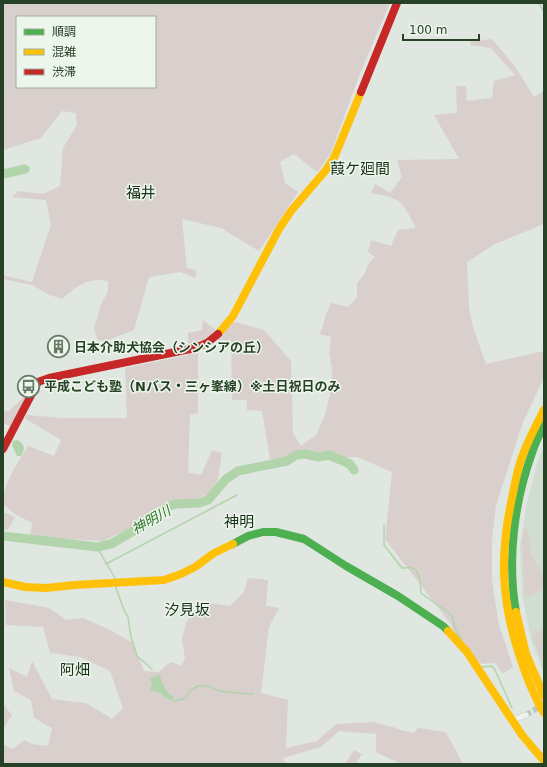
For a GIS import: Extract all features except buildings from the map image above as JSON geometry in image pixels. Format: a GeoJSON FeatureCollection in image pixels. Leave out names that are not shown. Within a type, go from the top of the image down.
{"type":"FeatureCollection","features":[{"type":"Feature","properties":{"kind":"street"},"geometry":{"type":"LineString","coordinates":[[3,449],[38,382],[49,378],[196,348],[205,345],[225,328],[279,229],[291,211],[326,170],[334,158],[397,3]]}},
{"type":"Feature","properties":{"kind":"street"},"geometry":{"type":"LineString","coordinates":[[544,410],[522,457],[509,507],[505,541],[504,578],[508,618],[514,639],[524,671],[544,713]]}},
{"type":"Feature","properties":{"kind":"street"},"geometry":{"type":"LineString","coordinates":[[544,425],[529,460],[516,507],[512,540],[513,592],[522,639],[533,672],[544,696]]}},
{"type":"Feature","properties":{"kind":"street"},"geometry":{"type":"LineString","coordinates":[[3,582],[46,588],[164,580],[195,567],[214,554],[248,536],[263,532],[289,534],[304,539],[316,546],[346,566],[398,596],[443,626],[467,652],[522,735],[544,761]]}},
{"type":"Feature","properties":{"kind":"street"},"geometry":{"type":"LineString","coordinates":[[513,720],[526,715]]}},
{"type":"Feature","properties":{"kind":"shaded area"},"geometry":{"type":"Polygon","coordinates":[[[3,3],[390,3],[361,71],[330,155],[317,172],[294,154],[280,162],[285,183],[298,192],[259,251],[221,228],[182,219],[187,268],[196,270],[196,278],[180,272],[149,277],[134,330],[106,341],[98,340],[94,329],[100,307],[108,291],[108,281],[94,280],[82,284],[62,299],[50,295],[32,285],[3,279],[3,270],[5,276],[32,282],[51,225],[46,200],[12,197],[18,191],[43,194],[60,186],[63,148],[77,125],[76,113],[62,111],[41,138],[3,150],[3,3]]]}},
{"type":"Feature","properties":{"kind":"shaded area"},"geometry":{"type":"Polygon","coordinates":[[[492,39],[514,65],[534,97],[544,91],[544,224],[495,244],[467,262],[469,308],[473,327],[486,364],[544,351],[544,378],[523,422],[496,505],[492,539],[492,581],[499,625],[513,667],[503,674],[495,663],[482,664],[462,647],[450,623],[385,539],[392,472],[357,457],[270,459],[262,411],[247,410],[247,400],[232,400],[231,340],[198,340],[198,413],[190,415],[188,473],[201,475],[212,450],[222,453],[218,480],[208,494],[188,502],[174,501],[150,514],[127,530],[103,541],[30,537],[32,523],[13,513],[3,504],[5,489],[11,474],[28,446],[54,456],[61,440],[26,419],[26,415],[64,418],[127,418],[125,368],[188,355],[188,333],[202,330],[203,320],[216,330],[235,322],[264,330],[291,361],[293,433],[301,446],[316,435],[326,412],[331,389],[332,369],[329,354],[331,337],[319,334],[331,303],[348,307],[357,297],[357,283],[364,275],[368,264],[375,257],[368,252],[371,240],[391,246],[398,230],[416,228],[404,206],[400,202],[389,197],[371,193],[375,184],[390,193],[402,177],[397,160],[459,159],[434,115],[457,113],[456,86],[466,86],[467,101],[492,98],[494,81],[515,75],[491,48],[470,45],[471,41],[492,39]]]}},
{"type":"Feature","properties":{"kind":"shaded area"},"geometry":{"type":"Polygon","coordinates":[[[26,395],[12,428],[3,422],[3,410],[8,412],[26,395]]]}},
{"type":"Feature","properties":{"kind":"shaded area"},"geometry":{"type":"Polygon","coordinates":[[[17,440],[24,446],[21,456],[17,456],[12,445],[13,441],[17,440]]]}},
{"type":"Feature","properties":{"kind":"shaded area"},"geometry":{"type":"Polygon","coordinates":[[[544,446],[544,674],[531,640],[522,594],[520,546],[527,502],[538,461],[544,446]]]}},
{"type":"Feature","properties":{"kind":"shaded area"},"geometry":{"type":"Polygon","coordinates":[[[3,512],[15,517],[8,530],[3,529],[3,512]]]}},
{"type":"Feature","properties":{"kind":"shaded area"},"geometry":{"type":"Polygon","coordinates":[[[524,529],[528,529],[531,553],[544,577],[544,589],[530,596],[525,594],[522,544],[524,529]]]}},
{"type":"Feature","properties":{"kind":"shaded area"},"geometry":{"type":"Polygon","coordinates":[[[248,578],[268,580],[266,606],[279,608],[269,627],[261,693],[288,700],[286,748],[317,741],[336,724],[373,722],[414,733],[418,728],[446,732],[463,764],[401,764],[376,752],[376,734],[339,731],[321,747],[283,758],[286,764],[3,764],[3,744],[13,749],[24,740],[32,744],[48,746],[52,728],[34,718],[31,700],[14,691],[9,668],[27,677],[32,661],[52,699],[86,703],[112,719],[123,708],[110,671],[80,657],[50,653],[43,627],[6,625],[5,600],[49,608],[66,620],[83,618],[108,629],[133,643],[144,671],[159,672],[172,662],[181,666],[185,658],[182,640],[186,622],[207,603],[230,606],[244,592],[248,578]]]}},
{"type":"Feature","properties":{"kind":"shaded area"},"geometry":{"type":"Polygon","coordinates":[[[544,627],[544,667],[532,636],[544,627]]]}},
{"type":"Feature","properties":{"kind":"shaded area"},"geometry":{"type":"Polygon","coordinates":[[[159,674],[164,686],[173,696],[174,701],[164,697],[161,693],[150,690],[152,685],[150,679],[159,674]]]}},
{"type":"Feature","properties":{"kind":"shaded area"},"geometry":{"type":"Polygon","coordinates":[[[3,704],[12,715],[3,729],[3,704]]]}},
{"type":"Feature","properties":{"kind":"shaded area"},"geometry":{"type":"Polygon","coordinates":[[[354,750],[362,754],[355,764],[345,764],[354,750]]]}},
{"type":"Feature","properties":{"kind":"waterway"},"geometry":{"type":"LineString","coordinates":[[539,3],[544,12]]}},
{"type":"Feature","properties":{"kind":"waterway"},"geometry":{"type":"LineString","coordinates":[[3,174],[25,169]]}},
{"type":"Feature","properties":{"kind":"waterway","name":"神明川"},"geometry":{"type":"LineString","coordinates":[[3,536],[97,547],[111,544],[137,529],[167,507],[175,504],[199,503],[208,500],[226,479],[238,471],[287,461],[296,455],[305,454],[318,457],[329,455],[350,464],[354,470]]}},
{"type":"Feature","properties":{"kind":"waterway"},"geometry":{"type":"LineString","coordinates":[[106,564],[237,495]]}},
{"type":"Feature","properties":{"kind":"waterway"},"geometry":{"type":"LineString","coordinates":[[384,525],[384,545],[402,568],[412,568],[417,572],[420,579],[421,593],[449,613],[453,618],[455,629],[462,641]]}},
{"type":"Feature","properties":{"kind":"waterway"},"geometry":{"type":"LineString","coordinates":[[97,547],[116,580]]}},
{"type":"Feature","properties":{"kind":"waterway"},"geometry":{"type":"LineString","coordinates":[[116,586],[124,610],[128,617],[131,637],[137,656],[152,669]]}},
{"type":"Feature","properties":{"kind":"waterway"},"geometry":{"type":"LineString","coordinates":[[481,667],[492,666],[512,708]]}},
{"type":"Feature","properties":{"kind":"waterway"},"geometry":{"type":"LineString","coordinates":[[174,701],[186,698],[191,690],[198,686],[209,686],[216,690],[226,692],[253,694]]}},
{"type":"Feature","properties":{"kind":"tunnel"},"geometry":{"type":"LineString","coordinates":[[526,715],[544,704]]}},
{"type":"Feature","properties":{"kind":"traffic: fast"},"geometry":{"type":"LineString","coordinates":[[516,612],[512,572],[514,532],[526,472],[544,425]]}},
{"type":"Feature","properties":{"kind":"traffic: fast"},"geometry":{"type":"LineString","coordinates":[[233,544],[248,536],[263,532],[276,532],[304,539],[346,566],[398,596],[443,626],[448,631]]}},
{"type":"Feature","properties":{"kind":"traffic: slow"},"geometry":{"type":"LineString","coordinates":[[218,334],[233,316],[279,229],[291,211],[326,170],[334,158],[361,92]]}},
{"type":"Feature","properties":{"kind":"traffic: slow"},"geometry":{"type":"LineString","coordinates":[[544,410],[527,445],[517,472],[508,518],[504,557],[505,594],[512,631],[529,683],[544,713]]}},
{"type":"Feature","properties":{"kind":"traffic: slow"},"geometry":{"type":"LineString","coordinates":[[3,582],[25,587],[46,588],[164,580],[195,567],[214,553],[233,544]]}},
{"type":"Feature","properties":{"kind":"traffic: slow"},"geometry":{"type":"LineString","coordinates":[[516,612],[526,654],[544,696]]}},
{"type":"Feature","properties":{"kind":"traffic: slow"},"geometry":{"type":"LineString","coordinates":[[448,631],[467,652],[522,735],[544,761]]}},
{"type":"Feature","properties":{"kind":"traffic: jam"},"geometry":{"type":"LineString","coordinates":[[361,92],[397,3]]}},
{"type":"Feature","properties":{"kind":"traffic: jam"},"geometry":{"type":"LineString","coordinates":[[3,449],[38,382],[49,378],[195,348],[207,343],[218,334]]}},
{"type":"Feature","properties":{"kind":"place","name":"日本介助犬協会（シンシアの丘）"},"geometry":{"type":"Point","coordinates":[58,347]}},
{"type":"Feature","properties":{"kind":"place","name":"平成こども塾（Nバス・三ヶ峯線）※土日祝日のみ"},"geometry":{"type":"Point","coordinates":[28,386]}},
{"type":"Feature","properties":{"kind":"district","name":"葭ケ廻間"},"geometry":{"type":"Point","coordinates":[360,169]}},
{"type":"Feature","properties":{"kind":"district","name":"福井"},"geometry":{"type":"Point","coordinates":[141,193]}},
{"type":"Feature","properties":{"kind":"district","name":"神明"},"geometry":{"type":"Point","coordinates":[239,522]}},
{"type":"Feature","properties":{"kind":"district","name":"汐見坂"},"geometry":{"type":"Point","coordinates":[187,610]}},
{"type":"Feature","properties":{"kind":"district","name":"阿畑"},"geometry":{"type":"Point","coordinates":[75,670]}}]}
